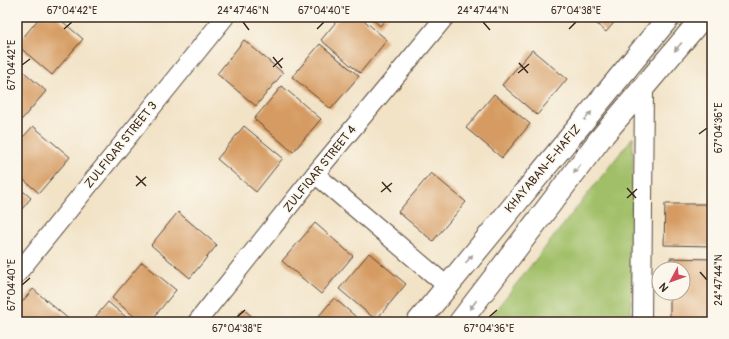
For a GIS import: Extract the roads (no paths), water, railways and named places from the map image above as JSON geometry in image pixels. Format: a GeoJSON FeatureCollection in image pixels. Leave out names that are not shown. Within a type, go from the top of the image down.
{"type":"FeatureCollection","features":[{"type":"Feature","properties":{"kind":"street","name":"ZULFIQAR STREET 3"},"geometry":{"type":"LineString","coordinates":[[17,274],[225,17]]}},
{"type":"Feature","properties":{"kind":"street","name":"ZULFIQAR STREET 4"},"geometry":{"type":"LineString","coordinates":[[197,322],[315,174],[444,17]]}},
{"type":"Feature","properties":{"kind":"street","name":"KHAYABAN-E-HAFIZ"},"geometry":{"type":"LineString","coordinates":[[418,322],[670,17]]}},
{"type":"Feature","properties":{"kind":"street","name":"KHAYABAN-E-HAFIZ"},"geometry":{"type":"LineString","coordinates":[[460,322],[600,139],[703,17]]}},
{"type":"Feature","properties":{"kind":"street"},"geometry":{"type":"LineString","coordinates":[[642,322],[644,88]]}},
{"type":"Feature","properties":{"kind":"street"},"geometry":{"type":"LineString","coordinates":[[315,174],[447,286]]}}]}
